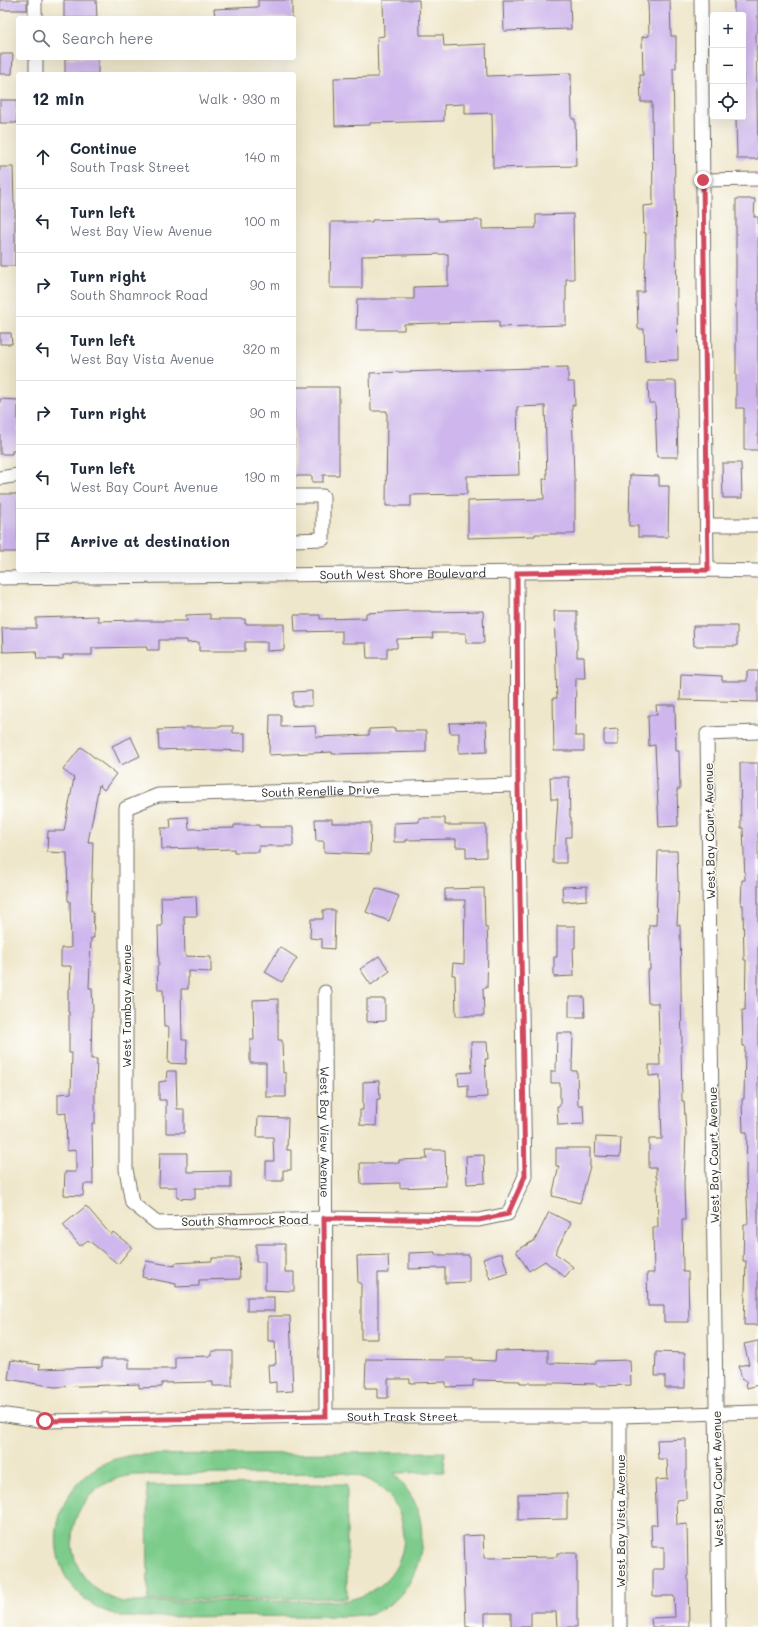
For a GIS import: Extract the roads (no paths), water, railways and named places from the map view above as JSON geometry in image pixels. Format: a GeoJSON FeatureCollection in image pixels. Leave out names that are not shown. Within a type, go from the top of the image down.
{"type":"FeatureCollection","features":[{"type":"Feature","properties":{"kind":"street"},"geometry":{"type":"LineString","coordinates":[[35,0],[35,16]]}},
{"type":"Feature","properties":{"kind":"street"},"geometry":{"type":"LineString","coordinates":[[701,0],[708,570]]}},
{"type":"Feature","properties":{"kind":"street"},"geometry":{"type":"LineString","coordinates":[[36,60],[36,72]]}},
{"type":"Feature","properties":{"kind":"street"},"geometry":{"type":"LineString","coordinates":[[703,180],[758,179]]}},
{"type":"Feature","properties":{"kind":"street"},"geometry":{"type":"LineString","coordinates":[[0,478],[16,476]]}},
{"type":"Feature","properties":{"kind":"street"},"geometry":{"type":"LineString","coordinates":[[296,496],[323,496],[323,539],[296,540]]}},
{"type":"Feature","properties":{"kind":"street"},"geometry":{"type":"LineString","coordinates":[[707,525],[758,524]]}},
{"type":"Feature","properties":{"kind":"street","name":"South West Shore Boulevard"},"geometry":{"type":"LineString","coordinates":[[0,578],[47,573],[517,573],[708,570],[758,571]]}},
{"type":"Feature","properties":{"kind":"street"},"geometry":{"type":"LineString","coordinates":[[517,573],[518,785]]}},
{"type":"Feature","properties":{"kind":"street","name":"West Bay Court Avenue"},"geometry":{"type":"LineString","coordinates":[[719,1627],[707,734],[758,732]]}},
{"type":"Feature","properties":{"kind":"street","name":"South Renellie Drive"},"geometry":{"type":"LineString","coordinates":[[126,808],[158,795],[518,785]]}},
{"type":"Feature","properties":{"kind":"street","name":"South Shamrock Road"},"geometry":{"type":"LineString","coordinates":[[132,1203],[157,1223],[324,1218],[479,1220],[508,1214],[525,1176],[518,785]]}},
{"type":"Feature","properties":{"kind":"street","name":"West Tambay Avenue"},"geometry":{"type":"LineString","coordinates":[[126,808],[126,1169],[132,1203]]}},
{"type":"Feature","properties":{"kind":"street","name":"West Bay View Avenue"},"geometry":{"type":"LineString","coordinates":[[325,992],[324,1218],[326,1416]]}},
{"type":"Feature","properties":{"kind":"street","name":"South Trask Street"},"geometry":{"type":"LineString","coordinates":[[0,1414],[45,1421],[326,1416],[620,1416],[758,1412]]}},
{"type":"Feature","properties":{"kind":"street","name":"West Bay Vista Avenue"},"geometry":{"type":"LineString","coordinates":[[620,1416],[620,1627]]}}]}
